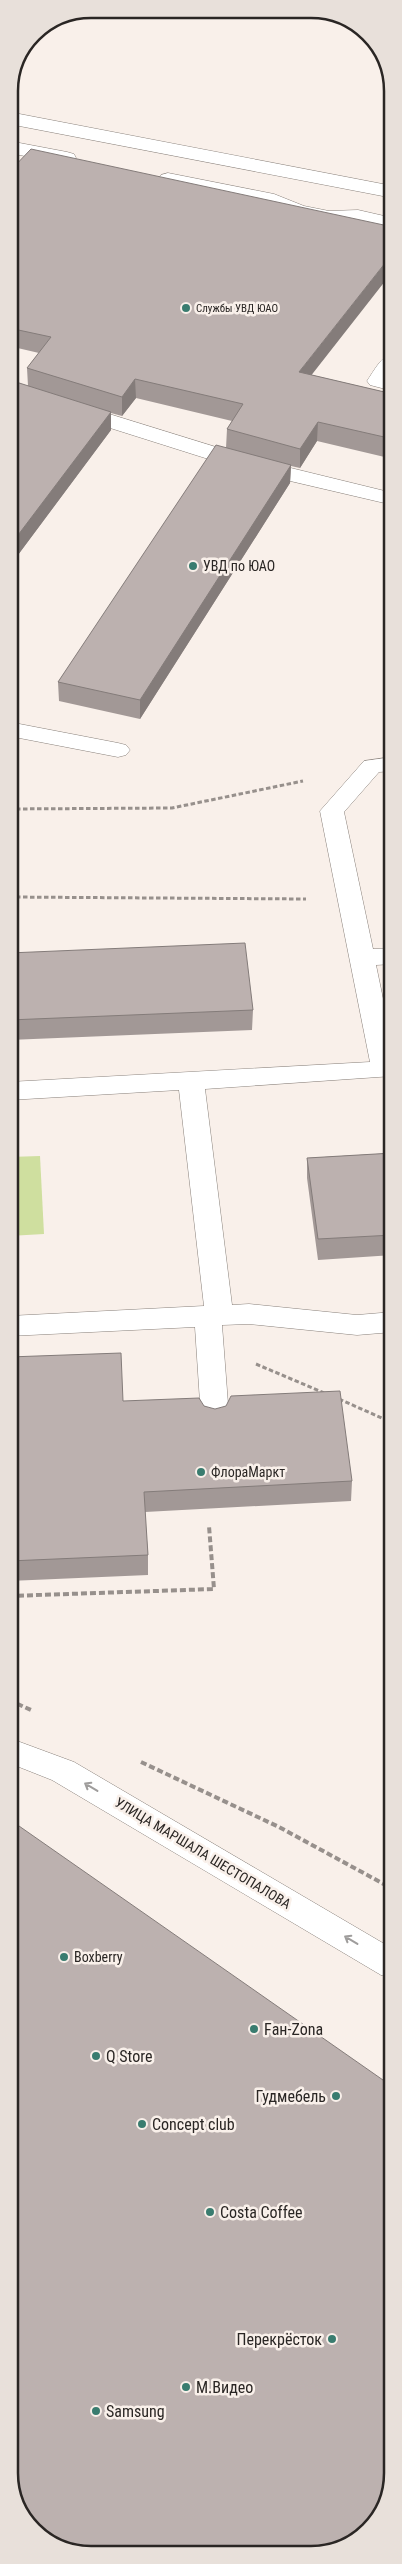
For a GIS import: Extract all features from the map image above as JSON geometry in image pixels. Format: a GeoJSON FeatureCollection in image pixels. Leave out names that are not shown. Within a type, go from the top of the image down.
{"type":"FeatureCollection","features":[{"type":"Feature","properties":{"kind":"street"},"geometry":{"type":"LineString","coordinates":[[17,120],[384,190]]}},
{"type":"Feature","properties":{"kind":"street"},"geometry":{"type":"LineString","coordinates":[[17,149],[87,163]]}},
{"type":"Feature","properties":{"kind":"street"},"geometry":{"type":"LineString","coordinates":[[146,174],[274,200],[299,211],[329,217],[358,216],[384,222]]}},
{"type":"Feature","properties":{"kind":"street"},"geometry":{"type":"LineString","coordinates":[[384,372],[377,382],[384,383]]}},
{"type":"Feature","properties":{"kind":"street"},"geometry":{"type":"LineString","coordinates":[[17,392],[251,465],[384,497]]}},
{"type":"Feature","properties":{"kind":"street"},"geometry":{"type":"LineString","coordinates":[[17,731],[118,750]]}},
{"type":"Feature","properties":{"kind":"street"},"geometry":{"type":"LineString","coordinates":[[383,765],[332,811],[384,1065]]}},
{"type":"Feature","properties":{"kind":"street"},"geometry":{"type":"LineString","coordinates":[[362,958],[384,957]]}},
{"type":"Feature","properties":{"kind":"street"},"geometry":{"type":"LineString","coordinates":[[17,1091],[191,1083],[384,1070]]}},
{"type":"Feature","properties":{"kind":"street"},"geometry":{"type":"LineString","coordinates":[[191,1083],[212,1325],[215,1417]]}},
{"type":"Feature","properties":{"kind":"street"},"geometry":{"type":"LineString","coordinates":[[18,1326],[212,1325],[249,1314],[357,1325],[384,1323]]}},
{"type":"Feature","properties":{"kind":"street","name":"УЛИЦА МАРШАЛА ШЕСТОПАЛОВА"},"geometry":{"type":"LineString","coordinates":[[18,1753],[63,1771],[384,1960]]}},
{"type":"Feature","properties":{"kind":"path"},"geometry":{"type":"LineString","coordinates":[[17,809],[172,808],[383,765]]}},
{"type":"Feature","properties":{"kind":"path"},"geometry":{"type":"LineString","coordinates":[[17,898],[350,900]]}},
{"type":"Feature","properties":{"kind":"path"},"geometry":{"type":"LineString","coordinates":[[212,1325],[384,1418]]}},
{"type":"Feature","properties":{"kind":"path"},"geometry":{"type":"LineString","coordinates":[[18,1596],[214,1589],[209,1526]]}},
{"type":"Feature","properties":{"kind":"path"},"geometry":{"type":"LineString","coordinates":[[18,1704],[36,1712]]}},
{"type":"Feature","properties":{"kind":"path"},"geometry":{"type":"LineString","coordinates":[[135,1759],[279,1827],[384,1884]]}},
{"type":"Feature","properties":{"kind":"green space"},"geometry":{"type":"Polygon","coordinates":[[[40,1156],[44,1234],[17,1236],[17,1157],[40,1156]]]}},
{"type":"Feature","properties":{"kind":"building","name":"Службы УВД ЮАО"},"geometry":{"type":"Polygon","coordinates":[[[31,149],[384,225],[384,264],[299,372],[384,392],[384,437],[318,422],[300,449],[227,429],[243,404],[135,379],[122,397],[27,368],[51,337],[17,330],[17,164],[31,149]]]}},
{"type":"Feature","properties":{"kind":"building"},"geometry":{"type":"Polygon","coordinates":[[[17,382],[111,412],[17,536],[17,382]]]}},
{"type":"Feature","properties":{"kind":"building"},"geometry":{"type":"Polygon","coordinates":[[[216,445],[291,465],[140,700],[58,682],[216,445]]]}},
{"type":"Feature","properties":{"kind":"building"},"geometry":{"type":"Polygon","coordinates":[[[245,943],[253,1010],[17,1020],[17,953],[245,943]]]}},
{"type":"Feature","properties":{"kind":"building"},"geometry":{"type":"Polygon","coordinates":[[[384,1154],[384,1235],[318,1239],[307,1158],[384,1154]]]}},
{"type":"Feature","properties":{"kind":"building"},"geometry":{"type":"Polygon","coordinates":[[[121,1353],[123,1401],[199,1398],[204,1406],[215,1409],[226,1406],[231,1396],[340,1391],[352,1481],[144,1492],[148,1555],[18,1561],[18,1357],[121,1353]]]}},
{"type":"Feature","properties":{"kind":"building"},"geometry":{"type":"Polygon","coordinates":[[[19,1826],[384,2081],[383,2487],[379,2501],[372,2514],[356,2531],[344,2539],[316,2546],[77,2545],[54,2537],[46,2531],[30,2514],[23,2501],[18,2478],[19,1826]]]}},
{"type":"Feature","properties":{"kind":"place","name":"Службы УВД ЮАО"},"geometry":{"type":"Point","coordinates":[186,308]}},
{"type":"Feature","properties":{"kind":"place","name":"УВД по ЮАО"},"geometry":{"type":"Point","coordinates":[193,566]}},
{"type":"Feature","properties":{"kind":"place","name":"ФлораМаркт"},"geometry":{"type":"Point","coordinates":[201,1472]}},
{"type":"Feature","properties":{"kind":"place","name":"Boxberry"},"geometry":{"type":"Point","coordinates":[64,1957]}},
{"type":"Feature","properties":{"kind":"place","name":"Fан-Zonа"},"geometry":{"type":"Point","coordinates":[254,2029]}},
{"type":"Feature","properties":{"kind":"place","name":"Q Store"},"geometry":{"type":"Point","coordinates":[96,2056]}},
{"type":"Feature","properties":{"kind":"place","name":"Гудмебель"},"geometry":{"type":"Point","coordinates":[336,2096]}},
{"type":"Feature","properties":{"kind":"place","name":"Concept club"},"geometry":{"type":"Point","coordinates":[142,2124]}},
{"type":"Feature","properties":{"kind":"place","name":"Costa Coffee"},"geometry":{"type":"Point","coordinates":[210,2212]}},
{"type":"Feature","properties":{"kind":"place","name":"Перекрёсток"},"geometry":{"type":"Point","coordinates":[332,2339]}},
{"type":"Feature","properties":{"kind":"place","name":"М.Видео"},"geometry":{"type":"Point","coordinates":[186,2387]}},
{"type":"Feature","properties":{"kind":"place","name":"Samsung"},"geometry":{"type":"Point","coordinates":[96,2411]}}]}
